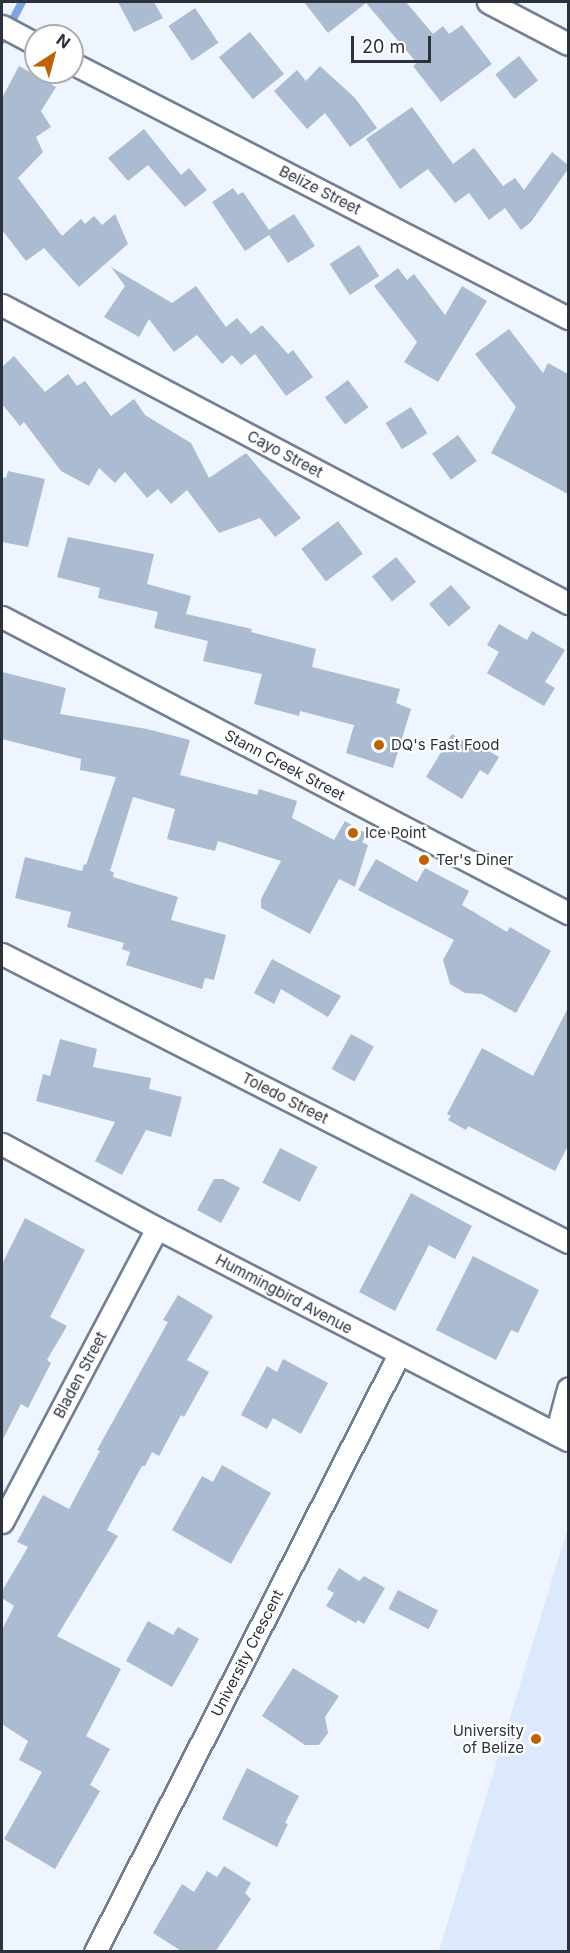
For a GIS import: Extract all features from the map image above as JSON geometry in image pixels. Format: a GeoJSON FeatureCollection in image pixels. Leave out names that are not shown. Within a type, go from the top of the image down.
{"type":"FeatureCollection","features":[{"type":"Feature","properties":{"kind":"street"},"geometry":{"type":"LineString","coordinates":[[488,2],[568,44]]}},
{"type":"Feature","properties":{"kind":"street"},"geometry":{"type":"LineString","coordinates":[[2,26],[24,38]]}},
{"type":"Feature","properties":{"kind":"street","name":"Belize Street"},"geometry":{"type":"LineString","coordinates":[[84,69],[568,318]]}},
{"type":"Feature","properties":{"kind":"street","name":"Cayo Street"},"geometry":{"type":"LineString","coordinates":[[2,306],[568,603]]}},
{"type":"Feature","properties":{"kind":"street","name":"Stann Creek Street"},"geometry":{"type":"LineString","coordinates":[[2,617],[568,913]]}},
{"type":"Feature","properties":{"kind":"street","name":"Toledo Street"},"geometry":{"type":"LineString","coordinates":[[2,954],[568,1242]]}},
{"type":"Feature","properties":{"kind":"street","name":"Hummingbird Avenue"},"geometry":{"type":"LineString","coordinates":[[2,1144],[157,1228],[562,1437]]}},
{"type":"Feature","properties":{"kind":"street","name":"Bladen Street"},"geometry":{"type":"LineString","coordinates":[[2,1522],[157,1228]]}},
{"type":"Feature","properties":{"kind":"street","name":"University Crescent"},"geometry":{"type":"LineString","coordinates":[[95,1952],[399,1354]]}},
{"type":"Feature","properties":{"kind":"street"},"geometry":{"type":"LineString","coordinates":[[562,1437],[568,1389]]}},
{"type":"Feature","properties":{"kind":"shaded area","name":"University of Belize"},"geometry":{"type":"Polygon","coordinates":[[[568,1527],[568,1951],[439,1951],[568,1527]]]}},
{"type":"Feature","properties":{"kind":"building"},"geometry":{"type":"Polygon","coordinates":[[[118,2],[154,2],[163,18],[134,32],[118,2]]]}},
{"type":"Feature","properties":{"kind":"building"},"geometry":{"type":"Polygon","coordinates":[[[304,2],[406,2],[433,34],[443,26],[449,34],[462,25],[492,64],[441,102],[413,66],[417,63],[366,3],[328,33],[304,2]]]}},
{"type":"Feature","properties":{"kind":"building"},"geometry":{"type":"Polygon","coordinates":[[[195,8],[218,43],[192,61],[168,26],[195,8]]]}},
{"type":"Feature","properties":{"kind":"building"},"geometry":{"type":"Polygon","coordinates":[[[250,32],[284,74],[253,99],[219,57],[250,32]]]}},
{"type":"Feature","properties":{"kind":"building"},"geometry":{"type":"Polygon","coordinates":[[[519,56],[538,80],[514,99],[495,74],[519,56]]]}},
{"type":"Feature","properties":{"kind":"building"},"geometry":{"type":"Polygon","coordinates":[[[19,66],[24,69],[24,84],[51,84],[56,87],[41,111],[51,127],[36,137],[43,152],[18,178],[62,236],[81,219],[85,224],[94,216],[102,225],[115,214],[128,244],[79,287],[44,248],[26,261],[2,230],[2,98],[19,66]]]}},
{"type":"Feature","properties":{"kind":"building"},"geometry":{"type":"Polygon","coordinates":[[[320,66],[355,98],[377,128],[350,147],[325,113],[307,129],[274,91],[297,70],[306,81],[320,66]]]}},
{"type":"Feature","properties":{"kind":"building"},"geometry":{"type":"Polygon","coordinates":[[[412,107],[453,164],[474,148],[503,186],[515,178],[524,190],[552,152],[568,165],[568,169],[531,222],[521,230],[505,208],[489,220],[469,193],[455,203],[428,169],[400,189],[366,139],[412,107]]]}},
{"type":"Feature","properties":{"kind":"building"},"geometry":{"type":"Polygon","coordinates":[[[144,129],[181,175],[189,168],[207,190],[185,207],[148,165],[128,181],[108,158],[144,129]]]}},
{"type":"Feature","properties":{"kind":"building"},"geometry":{"type":"Polygon","coordinates":[[[233,188],[238,195],[243,192],[269,230],[294,214],[315,246],[288,263],[269,235],[245,251],[212,202],[233,188]]]}},
{"type":"Feature","properties":{"kind":"building"},"geometry":{"type":"Polygon","coordinates":[[[359,245],[379,276],[350,295],[330,264],[359,245]]]}},
{"type":"Feature","properties":{"kind":"building"},"geometry":{"type":"Polygon","coordinates":[[[111,267],[172,303],[196,286],[226,327],[237,318],[251,334],[262,325],[288,354],[293,350],[313,377],[286,396],[255,354],[241,365],[232,355],[222,364],[197,335],[174,352],[149,319],[139,337],[104,317],[125,286],[111,267]]]}},
{"type":"Feature","properties":{"kind":"building"},"geometry":{"type":"Polygon","coordinates":[[[398,268],[407,280],[414,274],[445,315],[462,286],[487,301],[438,382],[404,362],[417,342],[374,286],[398,268]]]}},
{"type":"Feature","properties":{"kind":"building"},"geometry":{"type":"Polygon","coordinates":[[[509,329],[543,373],[548,363],[568,374],[568,494],[491,453],[516,407],[475,354],[509,329]]]}},
{"type":"Feature","properties":{"kind":"building"},"geometry":{"type":"Polygon","coordinates":[[[14,356],[45,392],[68,374],[77,386],[85,381],[111,416],[134,399],[145,415],[191,443],[209,478],[246,453],[301,518],[275,537],[260,518],[219,533],[187,490],[171,504],[158,489],[147,498],[125,472],[115,483],[99,468],[89,486],[61,471],[24,422],[20,426],[2,404],[2,367],[14,356]]]}},
{"type":"Feature","properties":{"kind":"building"},"geometry":{"type":"Polygon","coordinates":[[[348,380],[368,407],[345,425],[325,397],[348,380]]]}},
{"type":"Feature","properties":{"kind":"building"},"geometry":{"type":"Polygon","coordinates":[[[411,407],[427,433],[402,449],[386,423],[411,407]]]}},
{"type":"Feature","properties":{"kind":"building"},"geometry":{"type":"Polygon","coordinates":[[[458,435],[477,461],[451,480],[432,454],[458,435]]]}},
{"type":"Feature","properties":{"kind":"building"},"geometry":{"type":"Polygon","coordinates":[[[8,471],[45,479],[28,547],[2,542],[2,477],[6,478],[8,471]]]}},
{"type":"Feature","properties":{"kind":"building"},"geometry":{"type":"Polygon","coordinates":[[[338,521],[363,554],[326,581],[301,549],[338,521]]]}},
{"type":"Feature","properties":{"kind":"building"},"geometry":{"type":"Polygon","coordinates":[[[68,537],[154,554],[147,584],[191,596],[186,614],[252,629],[251,632],[316,649],[312,667],[400,689],[396,703],[411,709],[393,768],[346,753],[354,725],[300,711],[299,716],[254,704],[262,674],[203,661],[208,641],[154,628],[158,612],[98,598],[100,588],[57,577],[68,537]]]}},
{"type":"Feature","properties":{"kind":"building"},"geometry":{"type":"Polygon","coordinates":[[[396,557],[416,582],[392,601],[372,577],[396,557]]]}},
{"type":"Feature","properties":{"kind":"building"},"geometry":{"type":"Polygon","coordinates":[[[451,585],[471,608],[449,627],[429,604],[451,585]]]}},
{"type":"Feature","properties":{"kind":"building"},"geometry":{"type":"Polygon","coordinates":[[[499,624],[527,640],[532,631],[565,650],[545,682],[555,688],[544,706],[487,673],[499,652],[487,645],[499,624]]]}},
{"type":"Feature","properties":{"kind":"building"},"geometry":{"type":"Polygon","coordinates":[[[2,672],[66,688],[60,714],[147,729],[190,740],[180,775],[257,795],[259,789],[297,801],[292,818],[334,840],[345,821],[367,834],[362,842],[368,845],[355,887],[339,879],[310,934],[261,908],[261,899],[281,861],[218,841],[215,851],[167,839],[175,809],[133,797],[110,871],[114,872],[113,877],[178,897],[171,920],[226,935],[214,980],[205,978],[202,989],[126,965],[130,952],[122,949],[124,943],[67,927],[71,912],[15,898],[25,857],[82,871],[116,777],[80,770],[81,759],[2,739],[2,672]]]}},
{"type":"Feature","properties":{"kind":"building"},"geometry":{"type":"Polygon","coordinates":[[[452,734],[471,745],[473,742],[499,757],[488,775],[480,770],[462,799],[426,777],[452,734]]]}},
{"type":"Feature","properties":{"kind":"building"},"geometry":{"type":"Polygon","coordinates":[[[376,859],[417,882],[425,868],[469,891],[462,905],[507,932],[510,927],[551,951],[516,1013],[482,994],[465,993],[450,984],[443,960],[454,940],[358,890],[376,859]]]}},
{"type":"Feature","properties":{"kind":"building"},"geometry":{"type":"Polygon","coordinates":[[[272,959],[341,996],[328,1017],[281,989],[274,1004],[254,993],[272,959]]]}},
{"type":"Feature","properties":{"kind":"building"},"geometry":{"type":"Polygon","coordinates":[[[568,1008],[568,1146],[555,1171],[468,1126],[466,1130],[448,1120],[451,1116],[447,1114],[482,1048],[533,1076],[568,1008]]]}},
{"type":"Feature","properties":{"kind":"building"},"geometry":{"type":"Polygon","coordinates":[[[351,1034],[374,1047],[354,1082],[332,1069],[351,1034]]]}},
{"type":"Feature","properties":{"kind":"building"},"geometry":{"type":"Polygon","coordinates":[[[60,1039],[97,1049],[93,1067],[151,1078],[149,1089],[182,1097],[171,1137],[146,1130],[122,1175],[95,1161],[115,1122],[36,1101],[43,1074],[50,1076],[60,1039]]]}},
{"type":"Feature","properties":{"kind":"building"},"geometry":{"type":"Polygon","coordinates":[[[280,1148],[317,1167],[300,1202],[262,1183],[280,1148]]]}},
{"type":"Feature","properties":{"kind":"building"},"geometry":{"type":"Polygon","coordinates":[[[214,1179],[223,1179],[240,1188],[221,1223],[197,1210],[214,1179]]]}},
{"type":"Feature","properties":{"kind":"building"},"geometry":{"type":"Polygon","coordinates":[[[411,1193],[472,1226],[455,1259],[429,1245],[395,1311],[359,1292],[411,1193]]]}},
{"type":"Feature","properties":{"kind":"building"},"geometry":{"type":"Polygon","coordinates":[[[25,1218],[85,1250],[50,1317],[67,1326],[47,1360],[51,1363],[28,1408],[21,1404],[2,1441],[2,1264],[25,1218]]]}},
{"type":"Feature","properties":{"kind":"building"},"geometry":{"type":"Polygon","coordinates":[[[473,1256],[539,1290],[518,1333],[511,1330],[496,1360],[436,1330],[473,1256]]]}},
{"type":"Feature","properties":{"kind":"building"},"geometry":{"type":"Polygon","coordinates":[[[178,1295],[213,1316],[187,1360],[209,1372],[184,1417],[181,1415],[159,1456],[152,1452],[145,1466],[142,1466],[107,1530],[118,1536],[57,1636],[121,1669],[86,1736],[110,1749],[90,1785],[100,1791],[55,1869],[4,1839],[42,1772],[19,1760],[28,1741],[2,1724],[2,1630],[14,1606],[2,1598],[2,1591],[28,1547],[17,1542],[43,1495],[69,1509],[100,1451],[97,1450],[168,1322],[163,1320],[178,1295]]]}},
{"type":"Feature","properties":{"kind":"building"},"geometry":{"type":"Polygon","coordinates":[[[283,1359],[328,1383],[301,1434],[273,1418],[267,1429],[241,1415],[267,1366],[277,1372],[283,1359]]]}},
{"type":"Feature","properties":{"kind":"building"},"geometry":{"type":"Polygon","coordinates":[[[222,1465],[271,1493],[231,1564],[172,1530],[202,1476],[213,1482],[222,1465]]]}},
{"type":"Feature","properties":{"kind":"building"},"geometry":{"type":"Polygon","coordinates":[[[339,1568],[359,1581],[364,1576],[385,1588],[364,1624],[358,1620],[356,1623],[326,1606],[334,1593],[327,1589],[339,1568]]]}},
{"type":"Feature","properties":{"kind":"building"},"geometry":{"type":"Polygon","coordinates":[[[398,1590],[438,1610],[429,1629],[388,1609],[398,1590]]]}},
{"type":"Feature","properties":{"kind":"building"},"geometry":{"type":"Polygon","coordinates":[[[148,1621],[173,1635],[178,1627],[199,1639],[172,1687],[126,1661],[148,1621]]]}},
{"type":"Feature","properties":{"kind":"building"},"geometry":{"type":"Polygon","coordinates":[[[293,1668],[339,1696],[325,1717],[328,1733],[319,1745],[305,1745],[262,1716],[293,1668]]]}},
{"type":"Feature","properties":{"kind":"building"},"geometry":{"type":"Polygon","coordinates":[[[247,1768],[299,1796],[285,1823],[288,1824],[277,1847],[222,1819],[247,1768]]]}},
{"type":"Feature","properties":{"kind":"building"},"geometry":{"type":"Polygon","coordinates":[[[224,1866],[251,1883],[245,1893],[251,1899],[215,1952],[183,1952],[153,1933],[182,1884],[194,1892],[207,1871],[217,1877],[224,1866]]]}},
{"type":"Feature","properties":{"kind":"waterway"},"geometry":{"type":"LineString","coordinates":[[2,40],[22,2]]}},
{"type":"Feature","properties":{"kind":"place","name":"DQ's Fast Food"},"geometry":{"type":"Point","coordinates":[379,745]}},
{"type":"Feature","properties":{"kind":"place","name":"Ice Point"},"geometry":{"type":"Point","coordinates":[353,833]}},
{"type":"Feature","properties":{"kind":"place","name":"Ter's Diner"},"geometry":{"type":"Point","coordinates":[424,860]}},
{"type":"Feature","properties":{"kind":"place","name":"University of Belize"},"geometry":{"type":"Point","coordinates":[536,1739]}}]}
